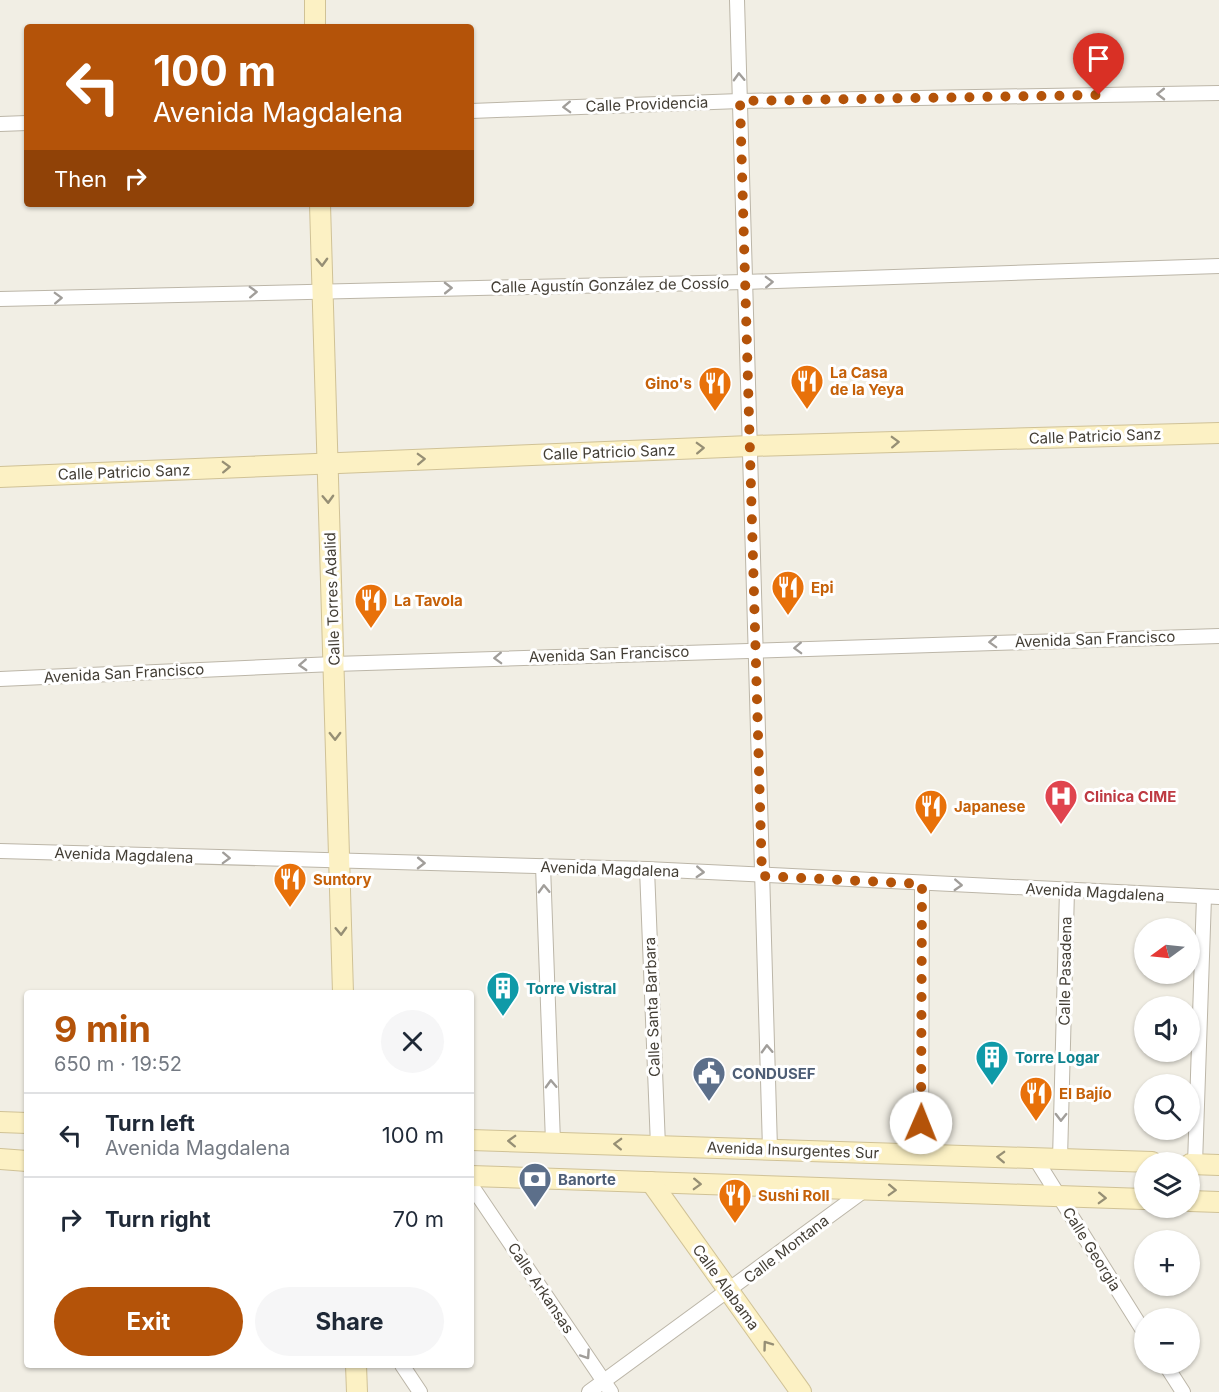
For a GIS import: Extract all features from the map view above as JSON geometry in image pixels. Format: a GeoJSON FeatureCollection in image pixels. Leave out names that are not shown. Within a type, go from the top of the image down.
{"type":"FeatureCollection","features":[{"type":"Feature","properties":{"kind":"street"},"geometry":{"type":"LineString","coordinates":[[315,0],[315,24]]}},
{"type":"Feature","properties":{"kind":"street"},"geometry":{"type":"LineString","coordinates":[[737,0],[770,1149]]}},
{"type":"Feature","properties":{"kind":"street","name":"Calle Providencia"},"geometry":{"type":"LineString","coordinates":[[474,111],[740,101],[1219,93]]}},
{"type":"Feature","properties":{"kind":"street"},"geometry":{"type":"LineString","coordinates":[[0,124],[24,123]]}},
{"type":"Feature","properties":{"kind":"street","name":"Calle Torres Adalid"},"geometry":{"type":"LineString","coordinates":[[320,207],[343,990]]}},
{"type":"Feature","properties":{"kind":"street","name":"Calle Agustín González de Cossío"},"geometry":{"type":"LineString","coordinates":[[0,299],[745,282],[1219,266]]}},
{"type":"Feature","properties":{"kind":"street","name":"Calle Patricio Sanz"},"geometry":{"type":"LineString","coordinates":[[0,477],[750,446],[1219,433]]}},
{"type":"Feature","properties":{"kind":"street","name":"Avenida San Francisco"},"geometry":{"type":"LineString","coordinates":[[0,679],[756,649],[1219,636]]}},
{"type":"Feature","properties":{"kind":"street","name":"Avenida Magdalena"},"geometry":{"type":"LineString","coordinates":[[0,851],[647,869],[1219,897]]}},
{"type":"Feature","properties":{"kind":"street"},"geometry":{"type":"LineString","coordinates":[[543,866],[553,1142]]}},
{"type":"Feature","properties":{"kind":"street","name":"Calle Santa Barbara"},"geometry":{"type":"LineString","coordinates":[[647,869],[658,1146]]}},
{"type":"Feature","properties":{"kind":"street"},"geometry":{"type":"LineString","coordinates":[[921,1154],[922,884]]}},
{"type":"Feature","properties":{"kind":"street","name":"Calle Pasadena"},"geometry":{"type":"LineString","coordinates":[[1060,1159],[1067,890]]}},
{"type":"Feature","properties":{"kind":"street"},"geometry":{"type":"LineString","coordinates":[[1193,1152],[1204,897]]}},
{"type":"Feature","properties":{"kind":"street"},"geometry":{"type":"LineString","coordinates":[[0,1122],[24,1123]]}},
{"type":"Feature","properties":{"kind":"street","name":"Avenida Insurgentes Sur"},"geometry":{"type":"LineString","coordinates":[[474,1140],[1134,1161]]}},
{"type":"Feature","properties":{"kind":"street"},"geometry":{"type":"LineString","coordinates":[[1035,1158],[1059,1196]]}},
{"type":"Feature","properties":{"kind":"street"},"geometry":{"type":"LineString","coordinates":[[0,1159],[24,1161]]}},
{"type":"Feature","properties":{"kind":"street"},"geometry":{"type":"LineString","coordinates":[[1200,1164],[1219,1165]]}},
{"type":"Feature","properties":{"kind":"street"},"geometry":{"type":"LineString","coordinates":[[474,1176],[1134,1199]]}},
{"type":"Feature","properties":{"kind":"street","name":"Calle Alabama"},"geometry":{"type":"LineString","coordinates":[[651,1182],[801,1392]]}},
{"type":"Feature","properties":{"kind":"street","name":"Calle Arkansas"},"geometry":{"type":"LineString","coordinates":[[474,1189],[607,1387]]}},
{"type":"Feature","properties":{"kind":"street","name":"Calle Montana"},"geometry":{"type":"LineString","coordinates":[[589,1392],[607,1387],[729,1291],[866,1189]]}},
{"type":"Feature","properties":{"kind":"street","name":"Calle Georgia"},"geometry":{"type":"LineString","coordinates":[[1059,1196],[1134,1316]]}},
{"type":"Feature","properties":{"kind":"street"},"geometry":{"type":"LineString","coordinates":[[1200,1201],[1219,1202]]}},
{"type":"Feature","properties":{"kind":"street"},"geometry":{"type":"LineString","coordinates":[[356,1368],[357,1392]]}},
{"type":"Feature","properties":{"kind":"street"},"geometry":{"type":"LineString","coordinates":[[404,1368],[420,1392]]}},
{"type":"Feature","properties":{"kind":"street"},"geometry":{"type":"LineString","coordinates":[[1171,1374],[1183,1392]]}},
{"type":"Feature","properties":{"kind":"place","name":"La Casa de la Yeya"},"geometry":{"type":"Point","coordinates":[807,410]}},
{"type":"Feature","properties":{"kind":"place","name":"Gino's"},"geometry":{"type":"Point","coordinates":[715,412]}},
{"type":"Feature","properties":{"kind":"place","name":"Epi"},"geometry":{"type":"Point","coordinates":[788,616]}},
{"type":"Feature","properties":{"kind":"place","name":"La Tavola"},"geometry":{"type":"Point","coordinates":[371,629]}},
{"type":"Feature","properties":{"kind":"place","name":"Clinica CIME"},"geometry":{"type":"Point","coordinates":[1061,825]}},
{"type":"Feature","properties":{"kind":"place","name":"Japanese"},"geometry":{"type":"Point","coordinates":[931,835]}},
{"type":"Feature","properties":{"kind":"place","name":"Suntory"},"geometry":{"type":"Point","coordinates":[290,908]}},
{"type":"Feature","properties":{"kind":"place","name":"Torre Vistral"},"geometry":{"type":"Point","coordinates":[503,1017]}},
{"type":"Feature","properties":{"kind":"place","name":"Torre Logar"},"geometry":{"type":"Point","coordinates":[992,1086]}},
{"type":"Feature","properties":{"kind":"place","name":"CONDUSEF"},"geometry":{"type":"Point","coordinates":[709,1102]}},
{"type":"Feature","properties":{"kind":"place","name":"El Bajío"},"geometry":{"type":"Point","coordinates":[1036,1122]}},
{"type":"Feature","properties":{"kind":"place","name":"Banorte"},"geometry":{"type":"Point","coordinates":[535,1208]}},
{"type":"Feature","properties":{"kind":"place","name":"Sushi Roll"},"geometry":{"type":"Point","coordinates":[735,1224]}},
{"type":"Feature","properties":{"kind":"route"},"geometry":{"type":"LineString","coordinates":[[921,1123],[922,884],[762,876],[740,101],[1099,95]]}}]}
